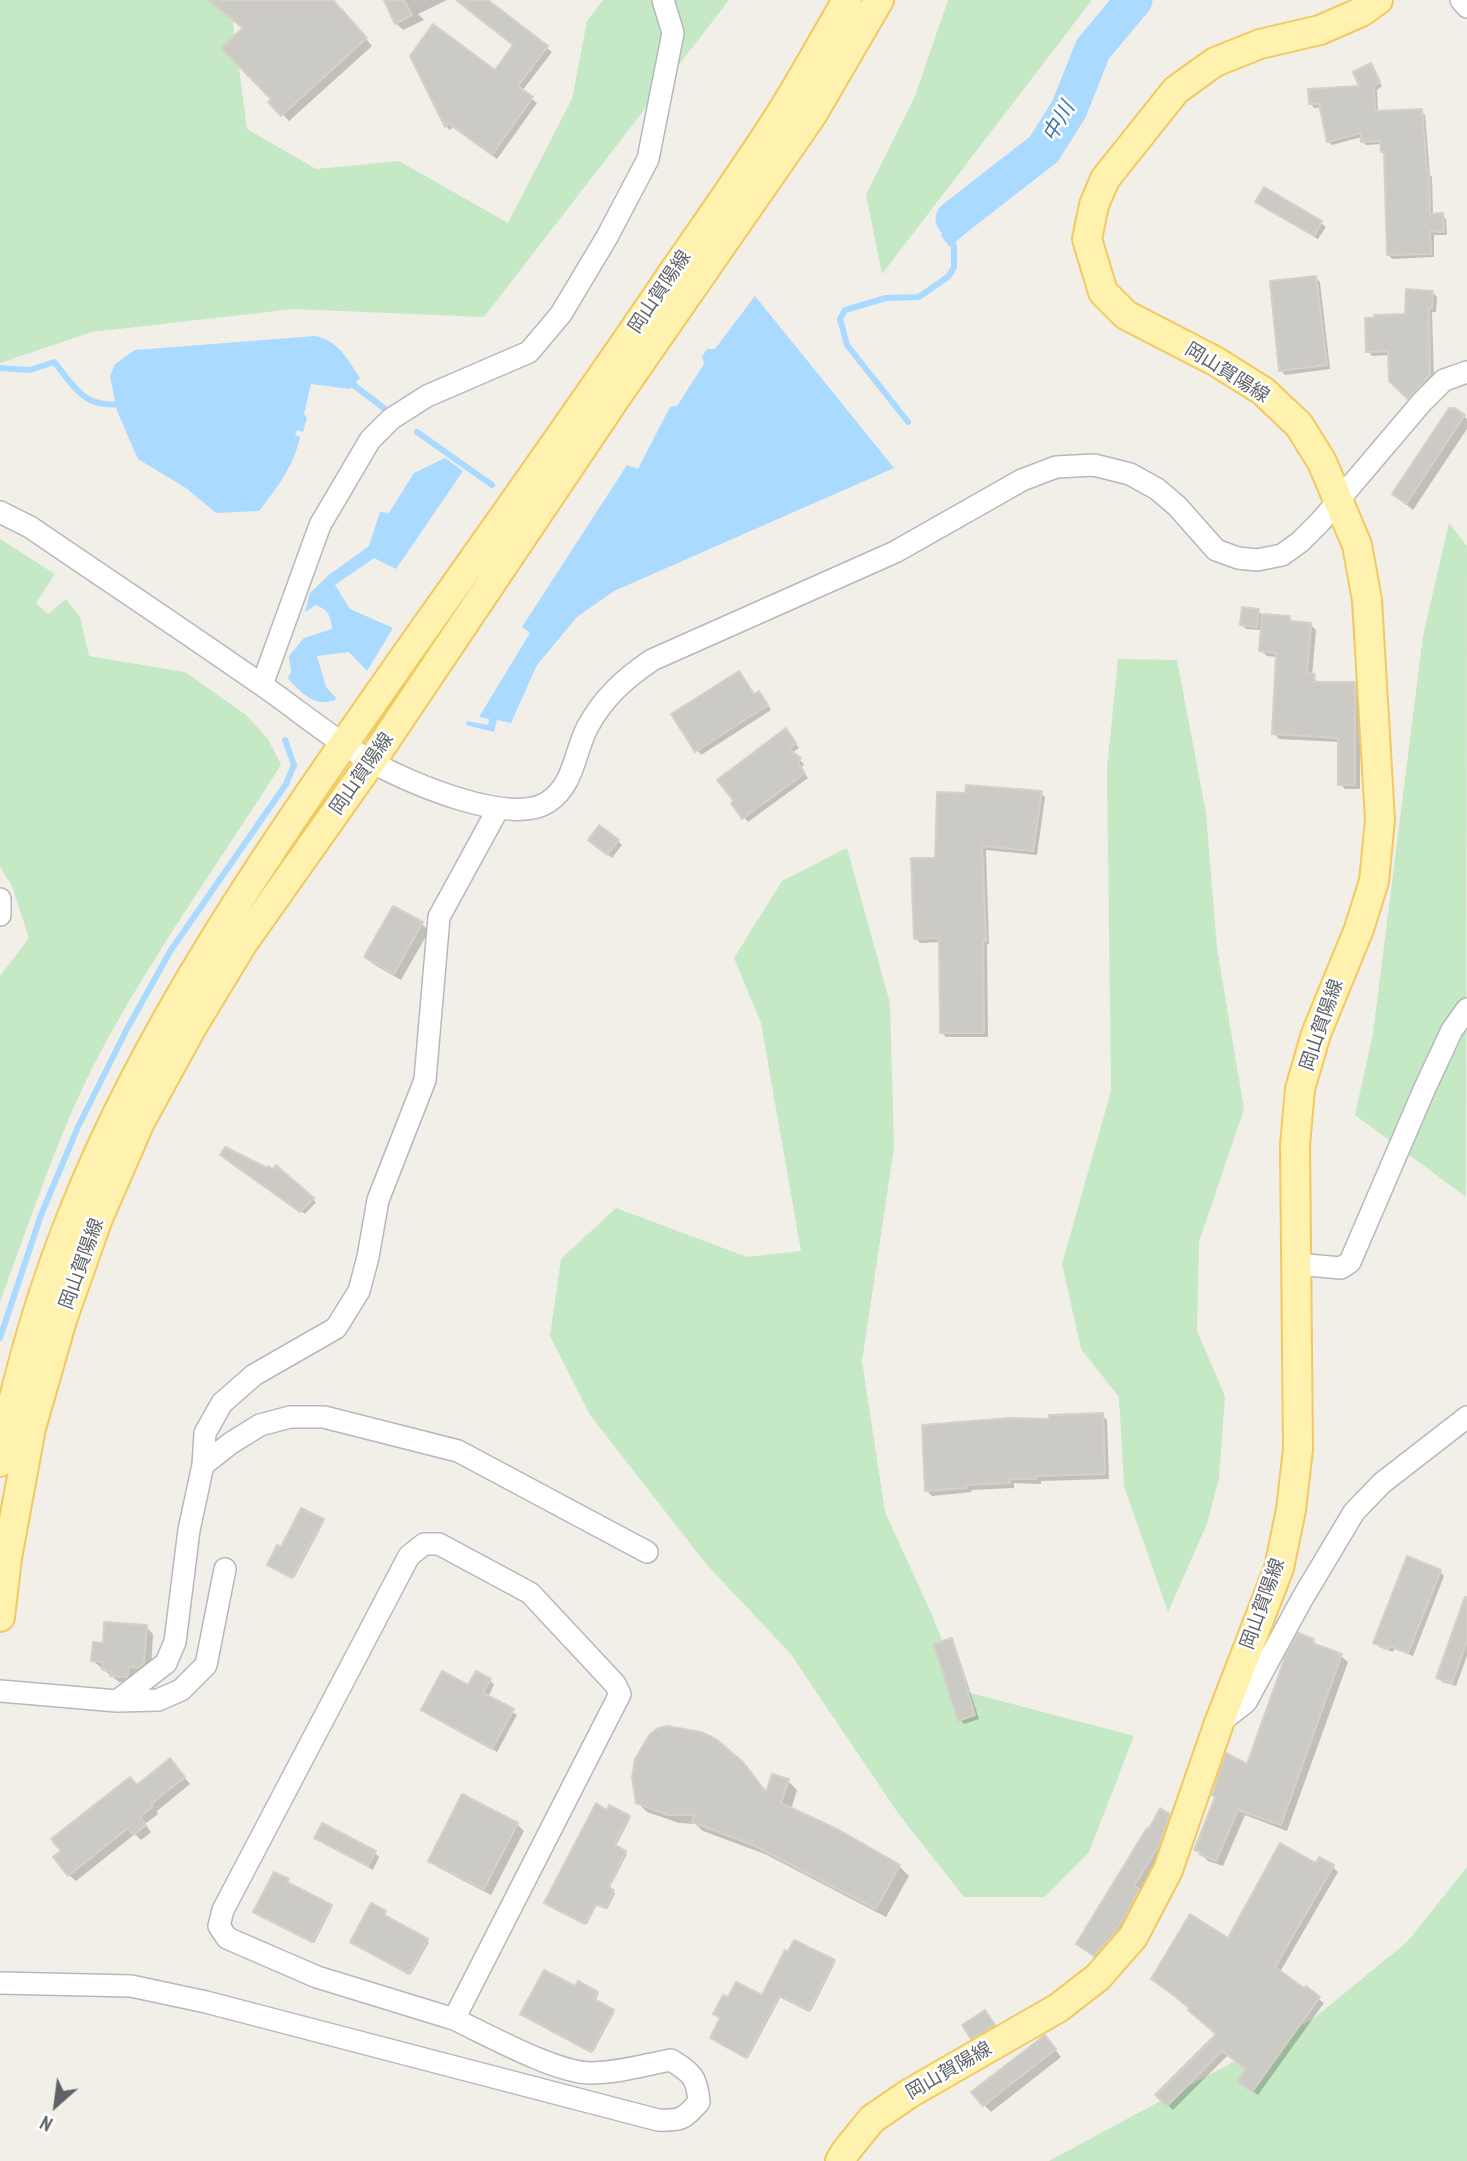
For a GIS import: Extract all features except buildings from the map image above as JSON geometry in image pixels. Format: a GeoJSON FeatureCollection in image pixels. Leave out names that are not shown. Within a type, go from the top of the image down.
{"type":"FeatureCollection","features":[{"type":"Feature","properties":{"kind":"main road","name":"岡山賀陽線"},"geometry":{"type":"LineString","coordinates":[[0,1462],[17,1388],[71,1217],[116,1118],[162,1028],[216,937],[344,743],[591,394],[779,116],[846,0]]}},
{"type":"Feature","properties":{"kind":"main road","name":"岡山賀陽線"},"geometry":{"type":"LineString","coordinates":[[0,1617],[7,1558],[31,1428],[62,1320],[97,1221],[141,1122],[192,1027],[243,943],[371,762],[625,385],[812,115],[879,0]]}},
{"type":"Feature","properties":{"kind":"main road","name":"岡山賀陽線"},"geometry":{"type":"LineString","coordinates":[[840,2161],[872,2119],[910,2093],[1058,2008],[1098,1977],[1133,1937],[1168,1870],[1219,1723],[1279,1567],[1291,1510],[1298,1449],[1295,1145],[1300,1089],[1316,1034],[1359,929],[1374,881],[1380,820],[1367,600],[1357,545],[1322,462],[1299,425],[1263,391],[1215,361],[1126,315],[1103,292],[1087,239],[1094,205],[1105,179],[1176,90],[1215,62],[1260,44],[1320,30],[1361,12],[1378,0]]}},
{"type":"Feature","properties":{"kind":"street"},"geometry":{"type":"LineString","coordinates":[[262,685],[320,525],[370,439],[391,419],[427,396],[529,352],[561,314],[587,270],[648,159],[673,33],[663,0]]}},
{"type":"Feature","properties":{"kind":"street"},"geometry":{"type":"LineString","coordinates":[[1461,0],[1467,7]]}},
{"type":"Feature","properties":{"kind":"street"},"geometry":{"type":"LineString","coordinates":[[0,512],[30,527],[371,762],[445,795],[498,808],[520,810],[547,803],[564,787],[586,731],[603,701],[626,677],[652,660],[895,552],[1022,480],[1056,467],[1094,464],[1130,474],[1157,489],[1177,506],[1216,550],[1238,558],[1257,560],[1282,555],[1300,542],[1339,500],[1444,380],[1467,372]]}},
{"type":"Feature","properties":{"kind":"street"},"geometry":{"type":"LineString","coordinates":[[117,1701],[166,1663],[175,1642],[189,1530],[203,1465],[205,1433],[222,1403],[254,1375],[336,1328],[359,1291],[379,1200],[425,1080],[439,917],[498,808]]}},
{"type":"Feature","properties":{"kind":"street"},"geometry":{"type":"LineString","coordinates":[[0,899],[0,915]]}},
{"type":"Feature","properties":{"kind":"street"},"geometry":{"type":"LineString","coordinates":[[1296,1264],[1340,1268],[1350,1262],[1424,1090],[1452,1030],[1467,1009]]}},
{"type":"Feature","properties":{"kind":"street"},"geometry":{"type":"LineString","coordinates":[[203,1465],[260,1425],[290,1417],[324,1418],[457,1451],[647,1552]]}},
{"type":"Feature","properties":{"kind":"street"},"geometry":{"type":"LineString","coordinates":[[1219,1723],[1246,1702],[1302,1599],[1354,1513],[1382,1483],[1467,1417]]}},
{"type":"Feature","properties":{"kind":"street"},"geometry":{"type":"LineString","coordinates":[[0,1983],[131,1986],[206,2002],[658,2120],[678,2121],[690,2113],[699,2102],[697,2081],[686,2069],[671,2060],[614,2072],[587,2073],[561,2068],[454,2019],[317,1977],[227,1938],[219,1926],[223,1910],[409,1556],[424,1544],[439,1544],[530,1592],[615,1684],[620,1694],[454,2019]]}},
{"type":"Feature","properties":{"kind":"street"},"geometry":{"type":"LineString","coordinates":[[0,1691],[117,1701],[158,1700],[181,1690],[206,1665],[225,1569]]}},
{"type":"Feature","properties":{"kind":"green space"},"geometry":{"type":"Polygon","coordinates":[[[0,0],[230,0],[247,129],[316,169],[399,161],[508,223],[572,99],[587,21],[603,0],[729,0],[484,317],[294,309],[92,332],[0,363],[0,0]]]}},
{"type":"Feature","properties":{"kind":"green space"},"geometry":{"type":"Polygon","coordinates":[[[948,0],[1092,0],[882,274],[866,195],[915,96],[948,0]]]}},
{"type":"Feature","properties":{"kind":"green space"},"geometry":{"type":"Polygon","coordinates":[[[1449,523],[1467,546],[1466,1197],[1355,1115],[1373,1033],[1423,636],[1449,523]]]}},
{"type":"Feature","properties":{"kind":"green space"},"geometry":{"type":"Polygon","coordinates":[[[0,539],[55,574],[36,603],[48,614],[66,599],[80,617],[89,656],[185,672],[246,715],[268,739],[281,765],[170,934],[108,1038],[62,1135],[0,1302],[0,976],[29,938],[12,886],[0,867],[0,539]]]}},
{"type":"Feature","properties":{"kind":"green space"},"geometry":{"type":"Polygon","coordinates":[[[1118,659],[1177,660],[1206,813],[1217,948],[1244,1109],[1199,1242],[1197,1331],[1225,1396],[1219,1478],[1207,1524],[1168,1612],[1124,1486],[1119,1397],[1081,1349],[1062,1264],[1111,1091],[1107,768],[1118,659]]]}},
{"type":"Feature","properties":{"kind":"green space"},"geometry":{"type":"Polygon","coordinates":[[[847,848],[890,1003],[894,1147],[862,1361],[885,1512],[963,1691],[1134,1736],[1089,1852],[1045,1897],[964,1897],[898,1813],[790,1653],[707,1565],[590,1415],[550,1336],[561,1259],[616,1208],[747,1257],[801,1251],[761,1023],[734,958],[782,881],[847,848]]]}},
{"type":"Feature","properties":{"kind":"green space"},"geometry":{"type":"Polygon","coordinates":[[[1467,1867],[1467,2161],[1049,2161],[1313,2019],[1407,1942],[1467,1867]]]}},
{"type":"Feature","properties":{"kind":"water"},"geometry":{"type":"Polygon","coordinates":[[[950,202],[970,229],[950,247],[941,236],[950,202]]]}},
{"type":"Feature","properties":{"kind":"water"},"geometry":{"type":"Polygon","coordinates":[[[755,296],[894,468],[614,591],[577,617],[537,665],[511,723],[497,720],[494,732],[466,725],[467,721],[488,725],[489,719],[479,717],[530,633],[522,627],[627,465],[638,469],[670,407],[677,406],[704,364],[702,357],[707,349],[715,349],[755,296]]]}},
{"type":"Feature","properties":{"kind":"water"},"geometry":{"type":"Polygon","coordinates":[[[315,336],[336,346],[360,378],[350,389],[311,384],[303,432],[297,430],[295,435],[300,437],[294,458],[259,511],[216,513],[186,488],[138,459],[117,411],[110,376],[115,364],[135,350],[315,336]]]}},
{"type":"Feature","properties":{"kind":"water"},"geometry":{"type":"Polygon","coordinates":[[[445,458],[463,471],[396,569],[374,558],[335,585],[350,609],[393,628],[367,671],[349,652],[317,656],[326,687],[337,699],[323,702],[310,698],[288,678],[291,672],[289,656],[304,638],[332,629],[328,614],[320,607],[316,605],[305,612],[310,593],[330,574],[369,546],[380,512],[389,513],[414,473],[445,458]]]}},
{"type":"Feature","properties":{"kind":"waterway","name":"中川"},"geometry":{"type":"LineString","coordinates":[[954,219],[1044,149],[1069,109],[1093,49],[1134,0]]}},
{"type":"Feature","properties":{"kind":"waterway"},"geometry":{"type":"LineString","coordinates":[[908,422],[847,345],[840,319],[845,310],[886,298],[919,297],[949,276],[954,267],[951,237]]}},
{"type":"Feature","properties":{"kind":"waterway"},"geometry":{"type":"LineString","coordinates":[[0,368],[30,370],[54,362],[75,388],[89,400],[122,404]]}},
{"type":"Feature","properties":{"kind":"waterway"},"geometry":{"type":"LineString","coordinates":[[347,380],[385,409]]}},
{"type":"Feature","properties":{"kind":"waterway"},"geometry":{"type":"LineString","coordinates":[[417,432],[492,485]]}},
{"type":"Feature","properties":{"kind":"waterway"},"geometry":{"type":"LineString","coordinates":[[0,1338],[41,1215],[77,1129],[128,1027],[171,950],[286,784],[294,765],[285,740]]}}]}
